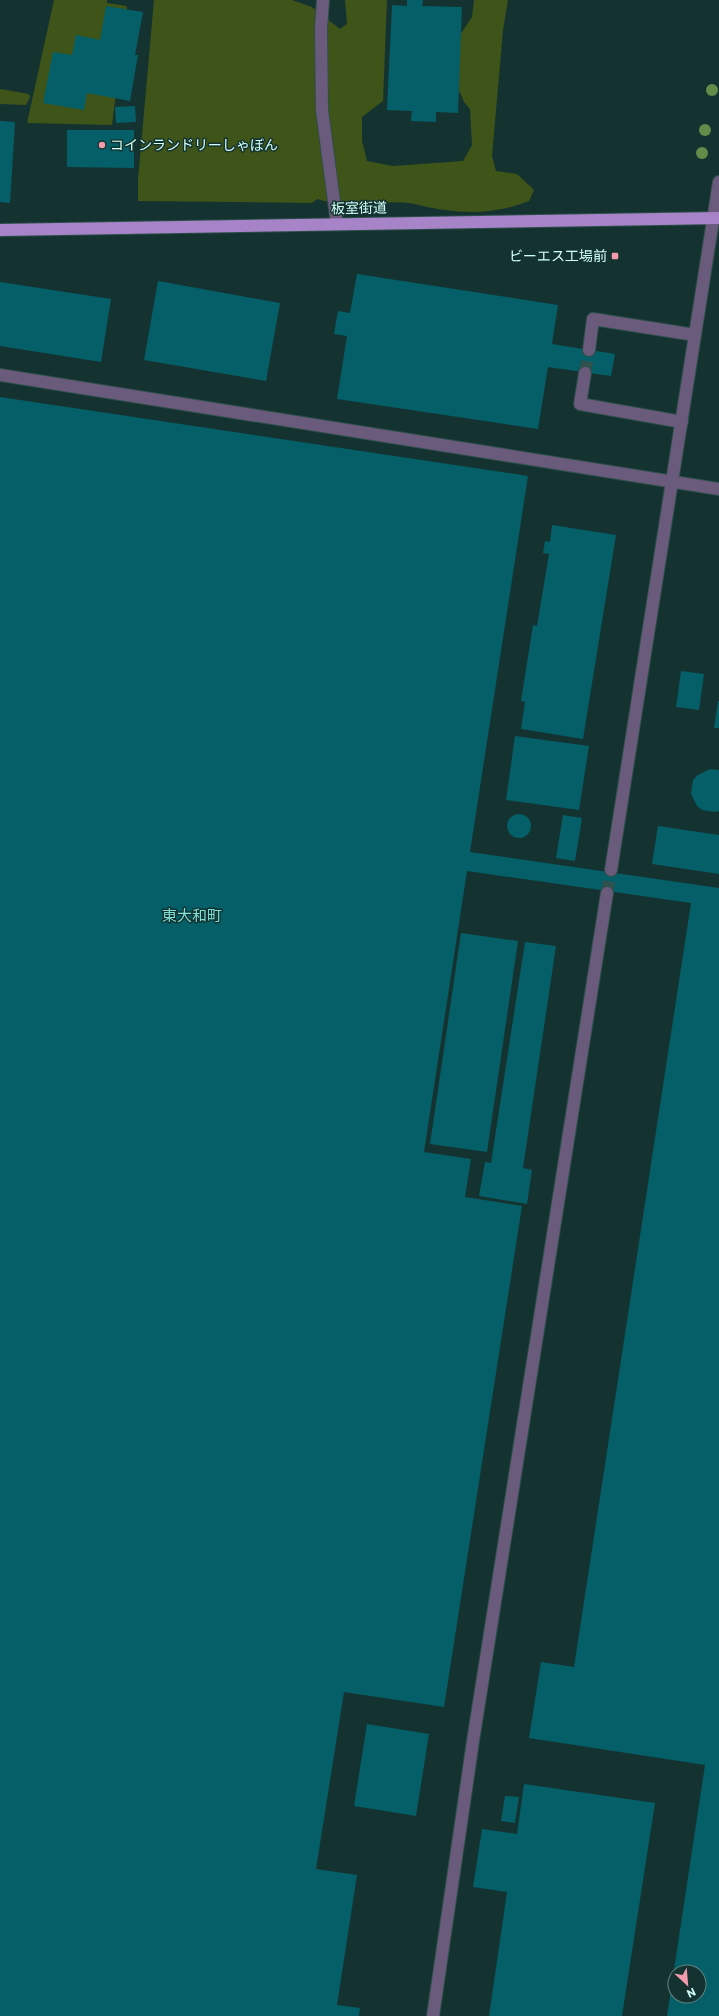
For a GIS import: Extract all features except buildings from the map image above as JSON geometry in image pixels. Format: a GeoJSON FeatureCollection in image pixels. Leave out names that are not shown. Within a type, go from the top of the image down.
{"type":"FeatureCollection","features":[{"type":"Feature","properties":{"kind":"main road","name":"板室街道"},"geometry":{"type":"LineString","coordinates":[[0,230],[716,218]]}},
{"type":"Feature","properties":{"kind":"street"},"geometry":{"type":"LineString","coordinates":[[323,0],[321,29],[322,110],[337,224]]}},
{"type":"Feature","properties":{"kind":"street"},"geometry":{"type":"LineString","coordinates":[[610,870],[695,335],[716,218],[719,182]]}},
{"type":"Feature","properties":{"kind":"street"},"geometry":{"type":"LineString","coordinates":[[589,350],[593,318],[695,335]]}},
{"type":"Feature","properties":{"kind":"street"},"geometry":{"type":"LineString","coordinates":[[585,373],[580,404],[682,422]]}},
{"type":"Feature","properties":{"kind":"street"},"geometry":{"type":"LineString","coordinates":[[0,375],[719,489]]}},
{"type":"Feature","properties":{"kind":"street"},"geometry":{"type":"LineString","coordinates":[[433,2016],[474,1733],[607,893]]}},
{"type":"Feature","properties":{"kind":"green space"},"geometry":{"type":"Polygon","coordinates":[[[54,0],[107,0],[107,3],[127,6],[112,125],[27,123],[54,0]]]}},
{"type":"Feature","properties":{"kind":"green space"},"geometry":{"type":"Polygon","coordinates":[[[154,0],[292,0],[312,7],[340,29],[347,24],[345,0],[387,0],[383,101],[362,117],[362,141],[367,161],[393,166],[463,161],[472,145],[470,109],[464,102],[450,70],[452,47],[472,17],[474,0],[508,0],[503,30],[492,156],[496,171],[517,174],[534,190],[529,201],[498,210],[467,212],[409,203],[397,202],[351,204],[328,202],[317,199],[312,203],[138,201],[138,180],[154,0]]]}},
{"type":"Feature","properties":{"kind":"green space"},"geometry":{"type":"Polygon","coordinates":[[[0,89],[29,94],[30,97],[26,105],[0,104],[0,89]]]}},
{"type":"Feature","properties":{"kind":"tunnel"},"geometry":{"type":"LineString","coordinates":[[585,373],[589,350]]}},
{"type":"Feature","properties":{"kind":"tunnel"},"geometry":{"type":"LineString","coordinates":[[607,893],[611,870]]}},
{"type":"Feature","properties":{"kind":"place","name":"コインランドリーしゃぼん"},"geometry":{"type":"Point","coordinates":[102,145]}},
{"type":"Feature","properties":{"kind":"place","name":"ビーエス工場前"},"geometry":{"type":"Point","coordinates":[615,256]}},
{"type":"Feature","properties":{"kind":"district","name":"東大和町"},"geometry":{"type":"Point","coordinates":[192,916]}}]}
